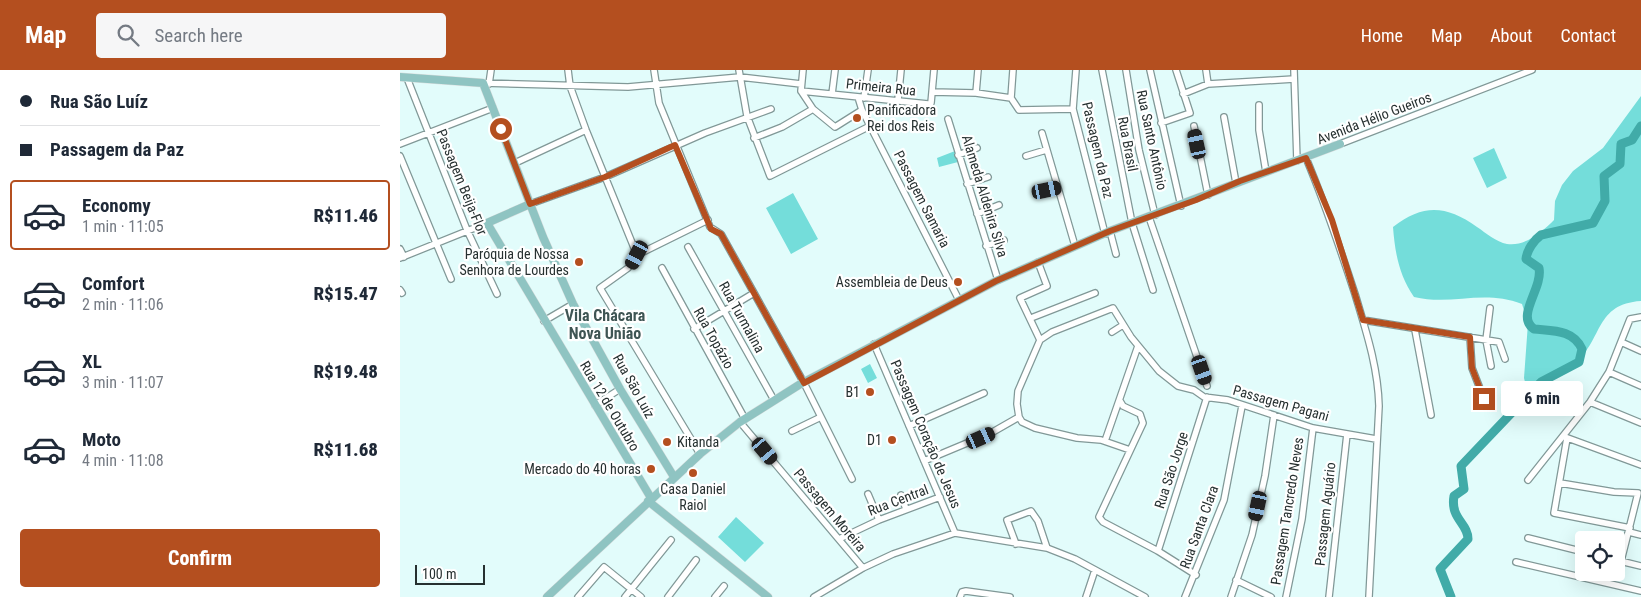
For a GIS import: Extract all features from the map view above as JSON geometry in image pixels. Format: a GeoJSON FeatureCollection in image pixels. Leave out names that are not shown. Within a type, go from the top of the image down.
{"type":"FeatureCollection","features":[{"type":"Feature","properties":{"kind":"main road"},"geometry":{"type":"LineString","coordinates":[[403,78],[486,84]]}},
{"type":"Feature","properties":{"kind":"main road","name":"Rua São Luíz"},"geometry":{"type":"LineString","coordinates":[[486,84],[493,108],[530,204],[573,304],[620,389],[674,477]]}},
{"type":"Feature","properties":{"kind":"main road","name":"Avenida Hélio Gueiros"},"geometry":{"type":"LineString","coordinates":[[547,597],[700,454],[743,420],[774,400],[874,344],[998,280],[1132,223],[1181,206],[1340,144]]}},
{"type":"Feature","properties":{"kind":"main road"},"geometry":{"type":"LineString","coordinates":[[487,223],[530,204]]}},
{"type":"Feature","properties":{"kind":"main road","name":"Rua 12 de Outubro"},"geometry":{"type":"LineString","coordinates":[[487,223],[650,499]]}},
{"type":"Feature","properties":{"kind":"main road"},"geometry":{"type":"LineString","coordinates":[[650,499],[768,597]]}},
{"type":"Feature","properties":{"kind":"street"},"geometry":{"type":"LineString","coordinates":[[486,84],[492,70]]}},
{"type":"Feature","properties":{"kind":"street"},"geometry":{"type":"LineString","coordinates":[[568,70],[570,86],[586,130],[637,255]]}},
{"type":"Feature","properties":{"kind":"street"},"geometry":{"type":"LineString","coordinates":[[654,70],[659,103],[711,229],[721,234],[804,383],[852,479]]}},
{"type":"Feature","properties":{"kind":"street"},"geometry":{"type":"LineString","coordinates":[[739,70],[747,116],[770,176],[870,126]]}},
{"type":"Feature","properties":{"kind":"street"},"geometry":{"type":"LineString","coordinates":[[803,70],[801,88],[813,109],[834,127],[862,110]]}},
{"type":"Feature","properties":{"kind":"street"},"geometry":{"type":"LineString","coordinates":[[832,94],[835,70]]}},
{"type":"Feature","properties":{"kind":"street"},"geometry":{"type":"LineString","coordinates":[[861,98],[868,70]]}},
{"type":"Feature","properties":{"kind":"street"},"geometry":{"type":"LineString","coordinates":[[898,100],[902,70]]}},
{"type":"Feature","properties":{"kind":"street"},"geometry":{"type":"LineString","coordinates":[[934,70],[932,92],[976,93],[1011,98]]}},
{"type":"Feature","properties":{"kind":"street"},"geometry":{"type":"LineString","coordinates":[[976,93],[978,70]]}},
{"type":"Feature","properties":{"kind":"street"},"geometry":{"type":"LineString","coordinates":[[1013,70],[1011,98],[1019,110],[1073,109]]}},
{"type":"Feature","properties":{"kind":"street","name":"Passagem da Paz"},"geometry":{"type":"LineString","coordinates":[[1076,70],[1073,109],[1107,233],[1116,254]]}},
{"type":"Feature","properties":{"kind":"street","name":"Rua Brasil"},"geometry":{"type":"LineString","coordinates":[[1102,70],[1132,223],[1154,290]]}},
{"type":"Feature","properties":{"kind":"street","name":"Rua Santo Antônio"},"geometry":{"type":"LineString","coordinates":[[1126,70],[1152,216],[1207,386]]}},
{"type":"Feature","properties":{"kind":"street"},"geometry":{"type":"LineString","coordinates":[[1150,70],[1181,206]]}},
{"type":"Feature","properties":{"kind":"street"},"geometry":{"type":"LineString","coordinates":[[1161,123],[1190,113],[1176,70]]}},
{"type":"Feature","properties":{"kind":"street"},"geometry":{"type":"LineString","coordinates":[[1206,70],[1208,84]]}},
{"type":"Feature","properties":{"kind":"street"},"geometry":{"type":"LineString","coordinates":[[1294,70],[1297,161]]}},
{"type":"Feature","properties":{"kind":"street","name":"Avenida Hélio Gueiros"},"geometry":{"type":"LineString","coordinates":[[1340,144],[1532,70]]}},
{"type":"Feature","properties":{"kind":"street","name":"Primeira Rua"},"geometry":{"type":"LineString","coordinates":[[486,84],[570,86],[655,85],[740,77],[832,94],[928,104],[930,103],[932,92]]}},
{"type":"Feature","properties":{"kind":"street","name":"Passagem Beija-Flor"},"geometry":{"type":"LineString","coordinates":[[403,78],[428,132],[467,230],[497,294]]}},
{"type":"Feature","properties":{"kind":"street"},"geometry":{"type":"LineString","coordinates":[[1184,94],[1208,84],[1294,79]]}},
{"type":"Feature","properties":{"kind":"street","name":"Passagem Samaria"},"geometry":{"type":"LineString","coordinates":[[861,98],[862,110],[959,300]]}},
{"type":"Feature","properties":{"kind":"street"},"geometry":{"type":"LineString","coordinates":[[1259,105],[1259,130],[1266,172]]}},
{"type":"Feature","properties":{"kind":"street"},"geometry":{"type":"LineString","coordinates":[[400,144],[493,108]]}},
{"type":"Feature","properties":{"kind":"street"},"geometry":{"type":"LineString","coordinates":[[530,204],[605,177],[675,145],[747,116],[771,109]]}},
{"type":"Feature","properties":{"kind":"street"},"geometry":{"type":"LineString","coordinates":[[754,138],[790,122],[813,109]]}},
{"type":"Feature","properties":{"kind":"street"},"geometry":{"type":"LineString","coordinates":[[1224,117],[1236,183]]}},
{"type":"Feature","properties":{"kind":"street","name":"Alameda Aldenira Silva"},"geometry":{"type":"LineString","coordinates":[[948,119],[998,280]]}},
{"type":"Feature","properties":{"kind":"street"},"geometry":{"type":"LineString","coordinates":[[1194,126],[1208,195]]}},
{"type":"Feature","properties":{"kind":"street"},"geometry":{"type":"LineString","coordinates":[[515,163],[586,130]]}},
{"type":"Feature","properties":{"kind":"street"},"geometry":{"type":"LineString","coordinates":[[1042,133],[1075,246]]}},
{"type":"Feature","properties":{"kind":"street"},"geometry":{"type":"LineString","coordinates":[[958,155],[977,148]]}},
{"type":"Feature","properties":{"kind":"street"},"geometry":{"type":"LineString","coordinates":[[1026,156],[1046,150]]}},
{"type":"Feature","properties":{"kind":"street"},"geometry":{"type":"LineString","coordinates":[[400,156],[451,279]]}},
{"type":"Feature","properties":{"kind":"street"},"geometry":{"type":"LineString","coordinates":[[1306,158],[1332,220],[1372,349],[1378,388],[1379,406],[1369,597]]}},
{"type":"Feature","properties":{"kind":"street"},"geometry":{"type":"LineString","coordinates":[[967,184],[988,177]]}},
{"type":"Feature","properties":{"kind":"street"},"geometry":{"type":"LineString","coordinates":[[1037,192],[1057,187]]}},
{"type":"Feature","properties":{"kind":"street"},"geometry":{"type":"LineString","coordinates":[[977,214],[999,205]]}},
{"type":"Feature","properties":{"kind":"street"},"geometry":{"type":"LineString","coordinates":[[700,454],[600,288],[628,268],[637,255],[708,220]]}},
{"type":"Feature","properties":{"kind":"street"},"geometry":{"type":"LineString","coordinates":[[400,249],[402,257],[487,223]]}},
{"type":"Feature","properties":{"kind":"street"},"geometry":{"type":"LineString","coordinates":[[986,246],[1004,240]]}},
{"type":"Feature","properties":{"kind":"street","name":"Rua Turmalina"},"geometry":{"type":"LineString","coordinates":[[688,247],[774,400]]}},
{"type":"Feature","properties":{"kind":"street"},"geometry":{"type":"LineString","coordinates":[[1038,262],[1047,286],[1020,298],[1040,340]]}},
{"type":"Feature","properties":{"kind":"street","name":"Rua Topázio"},"geometry":{"type":"LineString","coordinates":[[662,268],[743,420]]}},
{"type":"Feature","properties":{"kind":"street"},"geometry":{"type":"LineString","coordinates":[[694,329],[754,293]]}},
{"type":"Feature","properties":{"kind":"street"},"geometry":{"type":"LineString","coordinates":[[1031,318],[1094,293]]}},
{"type":"Feature","properties":{"kind":"street"},"geometry":{"type":"LineString","coordinates":[[544,321],[573,304]]}},
{"type":"Feature","properties":{"kind":"street"},"geometry":{"type":"LineString","coordinates":[[1490,308],[1486,340],[1491,366]]}},
{"type":"Feature","properties":{"kind":"street"},"geometry":{"type":"LineString","coordinates":[[1112,332],[1121,322],[1116,310],[1111,309],[1059,329],[1040,340],[1018,391],[1019,417],[1026,425],[1061,434],[1106,441],[1130,450]]}},
{"type":"Feature","properties":{"kind":"street"},"geometry":{"type":"LineString","coordinates":[[1528,480],[1565,437],[1590,402],[1609,372],[1630,319],[1641,317]]}},
{"type":"Feature","properties":{"kind":"street"},"geometry":{"type":"LineString","coordinates":[[1363,320],[1415,330],[1486,340],[1500,344],[1505,360]]}},
{"type":"Feature","properties":{"kind":"street","name":"Passagem Pagani"},"geometry":{"type":"LineString","coordinates":[[1121,322],[1159,371],[1172,382],[1207,397],[1228,400],[1313,428],[1376,439]]}},
{"type":"Feature","properties":{"kind":"street"},"geometry":{"type":"LineString","coordinates":[[1415,330],[1431,415]]}},
{"type":"Feature","properties":{"kind":"street"},"geometry":{"type":"LineString","coordinates":[[1470,337],[1472,368],[1484,399]]}},
{"type":"Feature","properties":{"kind":"street"},"geometry":{"type":"LineString","coordinates":[[1621,342],[1641,351]]}},
{"type":"Feature","properties":{"kind":"street","name":"Passagem Coração de Jesus"},"geometry":{"type":"LineString","coordinates":[[874,344],[956,533]]}},
{"type":"Feature","properties":{"kind":"street"},"geometry":{"type":"LineString","coordinates":[[1106,441],[1138,346]]}},
{"type":"Feature","properties":{"kind":"street"},"geometry":{"type":"LineString","coordinates":[[1609,372],[1641,386]]}},
{"type":"Feature","properties":{"kind":"street"},"geometry":{"type":"LineString","coordinates":[[595,405],[620,389]]}},
{"type":"Feature","properties":{"kind":"street"},"geometry":{"type":"LineString","coordinates":[[909,426],[984,393]]}},
{"type":"Feature","properties":{"kind":"street","name":"Rua São Jorge"},"geometry":{"type":"LineString","coordinates":[[1158,551],[1207,397]]}},
{"type":"Feature","properties":{"kind":"street"},"geometry":{"type":"LineString","coordinates":[[1120,401],[1123,406],[1140,414],[1143,419],[1100,517],[1103,522],[1158,551],[1196,574]]}},
{"type":"Feature","properties":{"kind":"street"},"geometry":{"type":"LineString","coordinates":[[1590,402],[1641,423]]}},
{"type":"Feature","properties":{"kind":"street","name":"Rua Santa Clara"},"geometry":{"type":"LineString","coordinates":[[1186,597],[1224,500],[1242,406]]}},
{"type":"Feature","properties":{"kind":"street"},"geometry":{"type":"LineString","coordinates":[[1231,597],[1252,535],[1265,476],[1274,415]]}},
{"type":"Feature","properties":{"kind":"street"},"geometry":{"type":"LineString","coordinates":[[792,431],[821,417]]}},
{"type":"Feature","properties":{"kind":"street"},"geometry":{"type":"LineString","coordinates":[[924,461],[991,433],[1019,417]]}},
{"type":"Feature","properties":{"kind":"street","name":"Passagem Moreira"},"geometry":{"type":"LineString","coordinates":[[743,420],[863,568]]}},
{"type":"Feature","properties":{"kind":"street","name":"Passagem Tancredo Neves"},"geometry":{"type":"LineString","coordinates":[[1286,597],[1302,519],[1313,428]]}},
{"type":"Feature","properties":{"kind":"street","name":"Passagem Aguário"},"geometry":{"type":"LineString","coordinates":[[1329,597],[1347,434]]}},
{"type":"Feature","properties":{"kind":"street"},"geometry":{"type":"LineString","coordinates":[[1565,437],[1641,465]]}},
{"type":"Feature","properties":{"kind":"street"},"geometry":{"type":"LineString","coordinates":[[1565,437],[1560,483],[1554,513],[1630,530],[1641,535]]}},
{"type":"Feature","properties":{"kind":"street"},"geometry":{"type":"LineString","coordinates":[[1560,483],[1638,498],[1625,544]]}},
{"type":"Feature","properties":{"kind":"street"},"geometry":{"type":"LineString","coordinates":[[868,494],[879,520]]}},
{"type":"Feature","properties":{"kind":"street"},"geometry":{"type":"LineString","coordinates":[[901,496],[906,509]]}},
{"type":"Feature","properties":{"kind":"street","name":"Rua Central"},"geometry":{"type":"LineString","coordinates":[[839,539],[879,520],[940,497]]}},
{"type":"Feature","properties":{"kind":"street"},"geometry":{"type":"LineString","coordinates":[[1016,544],[1007,520],[1031,511],[1038,521],[1047,548]]}},
{"type":"Feature","properties":{"kind":"street"},"geometry":{"type":"LineString","coordinates":[[814,597],[863,568],[908,549],[956,533],[1047,548],[1095,570],[1145,597]]}},
{"type":"Feature","properties":{"kind":"street"},"geometry":{"type":"LineString","coordinates":[[1528,538],[1575,550]]}},
{"type":"Feature","properties":{"kind":"street"},"geometry":{"type":"LineString","coordinates":[[625,597],[670,540]]}},
{"type":"Feature","properties":{"kind":"street"},"geometry":{"type":"LineString","coordinates":[[668,597],[696,560]]}},
{"type":"Feature","properties":{"kind":"street"},"geometry":{"type":"LineString","coordinates":[[1516,562],[1641,591]]}},
{"type":"Feature","properties":{"kind":"street"},"geometry":{"type":"LineString","coordinates":[[1625,562],[1641,566]]}},
{"type":"Feature","properties":{"kind":"street"},"geometry":{"type":"LineString","coordinates":[[578,597],[604,567],[641,597]]}},
{"type":"Feature","properties":{"kind":"street"},"geometry":{"type":"LineString","coordinates":[[1086,597],[1095,570]]}},
{"type":"Feature","properties":{"kind":"street"},"geometry":{"type":"LineString","coordinates":[[1236,580],[1271,597]]}},
{"type":"Feature","properties":{"kind":"street"},"geometry":{"type":"LineString","coordinates":[[715,597],[724,586]]}},
{"type":"Feature","properties":{"kind":"street"},"geometry":{"type":"LineString","coordinates":[[960,597],[962,592],[966,591],[1010,597]]}},
{"type":"Feature","properties":{"kind":"shaded area"},"geometry":{"type":"Polygon","coordinates":[[[1641,96],[1641,301],[1626,304],[1615,309],[1601,324],[1585,353],[1576,362],[1534,392],[1527,390],[1524,378],[1528,323],[1522,304],[1494,298],[1441,300],[1414,297],[1399,264],[1393,227],[1414,214],[1435,210],[1445,211],[1466,220],[1503,243],[1514,244],[1527,241],[1554,220],[1555,201],[1562,185],[1573,171],[1603,148],[1641,96]]]}},
{"type":"Feature","properties":{"kind":"shaded area"},"geometry":{"type":"Polygon","coordinates":[[[1494,148],[1507,178],[1487,188],[1473,158],[1494,148]]]}},
{"type":"Feature","properties":{"kind":"shaded area"},"geometry":{"type":"Polygon","coordinates":[[[955,151],[958,162],[939,167],[937,158],[955,151]]]}},
{"type":"Feature","properties":{"kind":"shaded area"},"geometry":{"type":"Polygon","coordinates":[[[793,193],[818,239],[791,254],[766,208],[793,193]]]}},
{"type":"Feature","properties":{"kind":"shaded area"},"geometry":{"type":"Polygon","coordinates":[[[870,364],[877,378],[868,383],[861,369],[870,364]]]}},
{"type":"Feature","properties":{"kind":"shaded area"},"geometry":{"type":"Polygon","coordinates":[[[736,517],[764,543],[745,562],[718,537],[736,517]]]}},
{"type":"Feature","properties":{"kind":"waterway"},"geometry":{"type":"LineString","coordinates":[[1451,597],[1440,569],[1468,539],[1453,504],[1454,496],[1464,489],[1461,466],[1541,382],[1579,362],[1582,349],[1578,342],[1568,334],[1534,329],[1529,324],[1528,310],[1537,285],[1539,268],[1526,259],[1528,252],[1533,242],[1541,235],[1593,223],[1605,201],[1604,176],[1620,164],[1621,144],[1632,140],[1641,126]]}},
{"type":"Feature","properties":{"kind":"place","name":"Panificadora Rei dos Reis"},"geometry":{"type":"Point","coordinates":[857,118]}},
{"type":"Feature","properties":{"kind":"place","name":"Paróquia de Nossa Senhora de Lourdes"},"geometry":{"type":"Point","coordinates":[579,262]}},
{"type":"Feature","properties":{"kind":"place","name":"Assembleia de Deus"},"geometry":{"type":"Point","coordinates":[958,282]}},
{"type":"Feature","properties":{"kind":"place","name":"B1"},"geometry":{"type":"Point","coordinates":[870,392]}},
{"type":"Feature","properties":{"kind":"place","name":"D1"},"geometry":{"type":"Point","coordinates":[892,440]}},
{"type":"Feature","properties":{"kind":"place","name":"Kitanda"},"geometry":{"type":"Point","coordinates":[667,442]}},
{"type":"Feature","properties":{"kind":"place","name":"Mercado do 40 horas"},"geometry":{"type":"Point","coordinates":[651,469]}},
{"type":"Feature","properties":{"kind":"place","name":"Casa Daniel Raiol"},"geometry":{"type":"Point","coordinates":[693,473]}},
{"type":"Feature","properties":{"kind":"district","name":"Vila Chácara Nova União"},"geometry":{"type":"Point","coordinates":[605,324]}},
{"type":"Feature","properties":{"kind":"route"},"geometry":{"type":"LineString","coordinates":[[501,129],[530,204],[605,177],[675,145],[711,229],[721,234],[804,383],[874,344],[996,281],[1110,231],[1306,158],[1332,220],[1363,320],[1415,330],[1470,337],[1472,368],[1484,399]]}}]}
